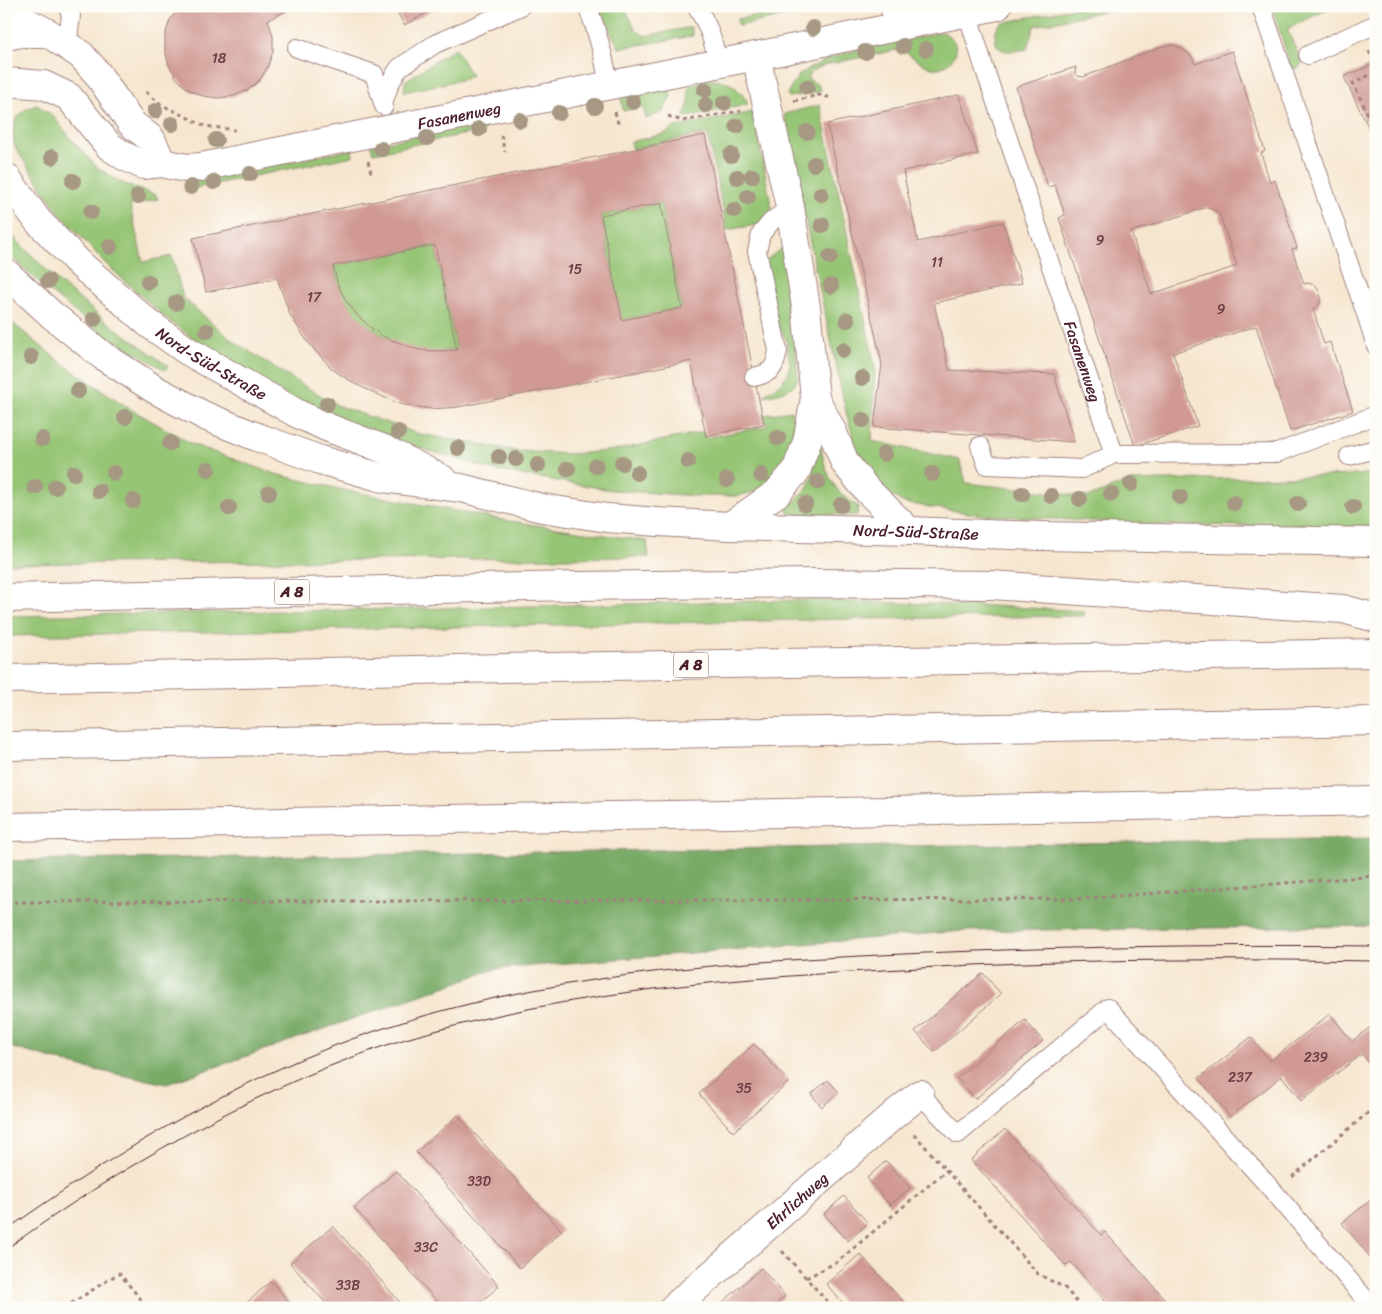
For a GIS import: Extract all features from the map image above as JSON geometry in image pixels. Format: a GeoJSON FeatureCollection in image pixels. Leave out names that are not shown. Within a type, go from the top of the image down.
{"type":"FeatureCollection","features":[{"type":"Feature","properties":{"kind":"main road","name":"Fasanenweg"},"geometry":{"type":"LineString","coordinates":[[6,82],[44,84],[69,98],[109,146],[143,165],[162,163],[186,168],[201,167],[756,56],[893,16],[967,12],[997,6]]}},
{"type":"Feature","properties":{"kind":"main road"},"geometry":{"type":"LineString","coordinates":[[6,11],[57,39],[81,55],[97,73],[131,123],[151,140],[162,163]]}},
{"type":"Feature","properties":{"kind":"main road"},"geometry":{"type":"LineString","coordinates":[[6,36],[22,33],[57,39]]}},
{"type":"Feature","properties":{"kind":"main road"},"geometry":{"type":"LineString","coordinates":[[730,526],[777,493],[796,471],[806,442],[815,398],[806,307],[790,207],[756,56]]}},
{"type":"Feature","properties":{"kind":"main road"},"geometry":{"type":"LineString","coordinates":[[6,105],[14,97],[44,84]]}},
{"type":"Feature","properties":{"kind":"main road","name":"Nord-Süd-Straße"},"geometry":{"type":"LineString","coordinates":[[8,174],[38,220],[81,265],[148,323],[186,350],[298,414],[328,428],[384,449],[461,488]]}},
{"type":"Feature","properties":{"kind":"main road","name":"Nord-Süd-Straße"},"geometry":{"type":"LineString","coordinates":[[6,273],[52,315],[103,356],[156,390],[205,416],[257,437],[320,460],[382,478],[461,488],[542,508],[607,518],[730,526],[1156,539],[1376,542]]}},
{"type":"Feature","properties":{"kind":"main road"},"geometry":{"type":"LineString","coordinates":[[815,398],[833,433],[845,463],[867,490],[909,530]]}},
{"type":"Feature","properties":{"kind":"main road","name":"A 8"},"geometry":{"type":"LineString","coordinates":[[6,598],[817,583],[991,586],[1343,609],[1376,618]]}},
{"type":"Feature","properties":{"kind":"main road","name":"A 8"},"geometry":{"type":"LineString","coordinates":[[6,679],[1376,653]]}},
{"type":"Feature","properties":{"kind":"main road"},"geometry":{"type":"LineString","coordinates":[[6,746],[1376,720]]}},
{"type":"Feature","properties":{"kind":"main road"},"geometry":{"type":"LineString","coordinates":[[6,827],[1376,801]]}},
{"type":"Feature","properties":{"kind":"main road","name":"Ehrlichweg"},"geometry":{"type":"LineString","coordinates":[[673,1308],[920,1094]]}},
{"type":"Feature","properties":{"kind":"lane"},"geometry":{"type":"LineString","coordinates":[[57,39],[71,16],[68,6]]}},
{"type":"Feature","properties":{"kind":"lane"},"geometry":{"type":"LineString","coordinates":[[383,103],[390,83],[399,68],[435,44],[521,6]]}},
{"type":"Feature","properties":{"kind":"lane"},"geometry":{"type":"LineString","coordinates":[[587,6],[595,25],[604,58],[608,85]]}},
{"type":"Feature","properties":{"kind":"lane"},"geometry":{"type":"LineString","coordinates":[[696,6],[706,23],[718,63]]}},
{"type":"Feature","properties":{"kind":"lane"},"geometry":{"type":"LineString","coordinates":[[1262,6],[1376,346]]}},
{"type":"Feature","properties":{"kind":"lane","name":"Fasanenweg"},"geometry":{"type":"LineString","coordinates":[[967,12],[987,77],[1114,454]]}},
{"type":"Feature","properties":{"kind":"lane"},"geometry":{"type":"LineString","coordinates":[[1308,55],[1376,24]]}},
{"type":"Feature","properties":{"kind":"lane"},"geometry":{"type":"LineString","coordinates":[[297,48],[374,74],[390,128]]}},
{"type":"Feature","properties":{"kind":"lane"},"geometry":{"type":"LineString","coordinates":[[754,377],[764,374],[775,365],[778,351],[757,250],[761,234],[771,222],[790,207]]}},
{"type":"Feature","properties":{"kind":"lane"},"geometry":{"type":"LineString","coordinates":[[980,446],[987,466],[1082,469],[1114,454],[1276,453],[1376,415]]}},
{"type":"Feature","properties":{"kind":"lane"},"geometry":{"type":"LineString","coordinates":[[1349,456],[1376,449]]}},
{"type":"Feature","properties":{"kind":"lane"},"geometry":{"type":"LineString","coordinates":[[920,1094],[958,1134],[1108,1008],[1274,1192],[1374,1308]]}},
{"type":"Feature","properties":{"kind":"path"},"geometry":{"type":"LineString","coordinates":[[1376,72],[1353,83],[1376,131]]}},
{"type":"Feature","properties":{"kind":"path"},"geometry":{"type":"LineString","coordinates":[[141,88],[162,105],[205,126],[241,131]]}},
{"type":"Feature","properties":{"kind":"path"},"geometry":{"type":"LineString","coordinates":[[6,902],[1080,899],[1376,876]]}},
{"type":"Feature","properties":{"kind":"path"},"geometry":{"type":"LineString","coordinates":[[1274,1192],[1376,1106]]}},
{"type":"Feature","properties":{"kind":"path"},"geometry":{"type":"LineString","coordinates":[[896,1113],[1038,1274],[1065,1288],[1082,1308]]}},
{"type":"Feature","properties":{"kind":"path"},"geometry":{"type":"LineString","coordinates":[[806,1278],[838,1262],[947,1170]]}},
{"type":"Feature","properties":{"kind":"path"},"geometry":{"type":"LineString","coordinates":[[764,1230],[833,1308]]}},
{"type":"Feature","properties":{"kind":"path"},"geometry":{"type":"LineString","coordinates":[[64,1308],[119,1273],[148,1308]]}},
{"type":"Feature","properties":{"kind":"green space"},"geometry":{"type":"Polygon","coordinates":[[[597,6],[624,6],[636,30],[645,36],[691,27],[693,36],[619,48],[597,6]]]}},
{"type":"Feature","properties":{"kind":"green space"},"geometry":{"type":"Polygon","coordinates":[[[804,6],[834,6],[738,26],[737,19],[804,6]]]}},
{"type":"Feature","properties":{"kind":"green space"},"geometry":{"type":"Polygon","coordinates":[[[1083,6],[1128,6],[1034,26],[1027,49],[1006,51],[1002,50],[996,43],[995,33],[1001,23],[1083,6]]]}},
{"type":"Feature","properties":{"kind":"green space"},"geometry":{"type":"Polygon","coordinates":[[[1272,6],[1335,6],[1287,29],[1302,63],[1295,69],[1291,68],[1272,6]]]}},
{"type":"Feature","properties":{"kind":"green space"},"geometry":{"type":"Polygon","coordinates":[[[943,32],[955,43],[956,51],[951,60],[943,67],[929,67],[901,49],[824,65],[811,72],[807,78],[819,86],[821,91],[789,97],[787,94],[799,75],[828,59],[856,50],[943,32]]]}},
{"type":"Feature","properties":{"kind":"green space"},"geometry":{"type":"Polygon","coordinates":[[[455,48],[471,75],[465,79],[404,92],[405,81],[455,48]]]}},
{"type":"Feature","properties":{"kind":"green space"},"geometry":{"type":"Polygon","coordinates":[[[705,80],[730,84],[748,102],[746,105],[687,117],[684,116],[689,104],[688,89],[691,85],[705,80]]]}},
{"type":"Feature","properties":{"kind":"green space"},"geometry":{"type":"Polygon","coordinates":[[[665,87],[670,91],[671,96],[663,112],[646,119],[643,107],[623,111],[621,96],[665,87]]]}},
{"type":"Feature","properties":{"kind":"green space"},"geometry":{"type":"Polygon","coordinates":[[[37,105],[52,115],[99,169],[122,183],[156,195],[158,199],[130,206],[143,262],[172,256],[183,298],[232,340],[284,374],[339,406],[419,434],[518,451],[572,454],[616,450],[703,432],[705,438],[767,426],[764,415],[792,411],[796,439],[792,462],[765,489],[738,496],[697,496],[612,490],[497,471],[365,432],[292,398],[225,360],[169,321],[106,264],[60,214],[16,149],[14,142],[14,128],[19,116],[23,111],[37,105]]]}},
{"type":"Feature","properties":{"kind":"green space"},"geometry":{"type":"Polygon","coordinates":[[[820,105],[875,366],[872,441],[960,460],[966,483],[1089,497],[1130,481],[1358,475],[1376,472],[1376,527],[1165,525],[982,515],[904,503],[881,489],[869,473],[856,447],[846,412],[784,114],[820,105]]]}},
{"type":"Feature","properties":{"kind":"green space"},"geometry":{"type":"Polygon","coordinates":[[[753,112],[772,209],[769,217],[761,224],[727,230],[707,133],[632,149],[630,142],[664,134],[675,127],[753,112]]]}},
{"type":"Feature","properties":{"kind":"green space"},"geometry":{"type":"Polygon","coordinates":[[[484,123],[485,130],[373,153],[371,145],[484,123]]]}},
{"type":"Feature","properties":{"kind":"green space"},"geometry":{"type":"Polygon","coordinates":[[[352,149],[353,156],[185,190],[184,184],[352,149]]]}},
{"type":"Feature","properties":{"kind":"green space"},"geometry":{"type":"Polygon","coordinates":[[[661,203],[682,308],[622,320],[601,215],[661,203]]]}},
{"type":"Feature","properties":{"kind":"green space"},"geometry":{"type":"Polygon","coordinates":[[[6,230],[61,284],[106,321],[168,366],[165,370],[99,331],[49,291],[6,252],[6,230]]]}},
{"type":"Feature","properties":{"kind":"green space"},"geometry":{"type":"Polygon","coordinates":[[[435,245],[457,350],[423,351],[381,335],[359,318],[350,308],[338,284],[333,266],[435,245]]]}},
{"type":"Feature","properties":{"kind":"green space"},"geometry":{"type":"Polygon","coordinates":[[[782,248],[794,331],[798,379],[788,390],[764,396],[764,394],[780,384],[787,375],[790,364],[786,339],[778,328],[765,261],[782,248]]]}},
{"type":"Feature","properties":{"kind":"green space"},"geometry":{"type":"Polygon","coordinates":[[[6,318],[63,364],[132,410],[194,445],[275,474],[339,489],[509,521],[647,541],[649,557],[6,564],[6,318]]]}},
{"type":"Feature","properties":{"kind":"green space"},"geometry":{"type":"Polygon","coordinates":[[[819,433],[825,466],[829,475],[840,492],[858,506],[857,515],[788,514],[787,507],[806,490],[813,475],[819,433]]]}},
{"type":"Feature","properties":{"kind":"green space"},"geometry":{"type":"Polygon","coordinates":[[[804,600],[1084,611],[1084,616],[6,636],[6,616],[804,600]]]}},
{"type":"Feature","properties":{"kind":"green space"},"geometry":{"type":"Polygon","coordinates":[[[1376,838],[1376,926],[963,931],[495,969],[167,1084],[85,1068],[6,1046],[6,861],[1376,838]]]}},
{"type":"Feature","properties":{"kind":"building"},"geometry":{"type":"Polygon","coordinates":[[[180,6],[296,6],[268,20],[273,36],[273,51],[268,66],[260,80],[248,90],[234,96],[218,98],[203,96],[189,90],[177,79],[169,65],[165,50],[165,35],[170,20],[180,6]]]}},
{"type":"Feature","properties":{"kind":"building"},"geometry":{"type":"Polygon","coordinates":[[[394,6],[440,6],[404,25],[394,6]]]}},
{"type":"Feature","properties":{"kind":"building"},"geometry":{"type":"Polygon","coordinates":[[[1173,45],[1183,49],[1192,57],[1195,64],[1232,51],[1265,151],[1261,153],[1270,182],[1275,180],[1297,248],[1292,249],[1304,284],[1315,285],[1319,291],[1320,302],[1313,309],[1324,344],[1330,342],[1353,411],[1290,431],[1256,326],[1173,353],[1198,426],[1135,446],[1059,218],[1065,215],[1055,185],[1048,187],[1016,87],[1076,67],[1075,73],[1083,77],[1163,46],[1173,45]],[[1207,207],[1131,232],[1151,294],[1237,266],[1219,213],[1207,207]]]}},
{"type":"Feature","properties":{"kind":"building"},"geometry":{"type":"Polygon","coordinates":[[[1376,63],[1376,143],[1344,77],[1376,63]]]}},
{"type":"Feature","properties":{"kind":"building"},"geometry":{"type":"Polygon","coordinates":[[[959,95],[978,154],[903,171],[918,242],[1003,222],[1022,283],[934,303],[949,370],[1054,374],[1074,442],[874,427],[882,364],[827,124],[959,95]]]}},
{"type":"Feature","properties":{"kind":"building"},"geometry":{"type":"Polygon","coordinates":[[[705,135],[764,424],[706,436],[691,361],[458,407],[431,409],[399,404],[355,384],[332,369],[307,341],[290,315],[277,278],[206,292],[193,238],[705,135]],[[661,203],[601,215],[622,320],[682,308],[661,203]],[[435,245],[333,266],[338,285],[347,302],[357,315],[384,337],[419,350],[457,350],[435,245]]]}},
{"type":"Feature","properties":{"kind":"building"},"geometry":{"type":"Polygon","coordinates":[[[983,973],[1001,994],[934,1052],[915,1031],[983,973]]]}},
{"type":"Feature","properties":{"kind":"building"},"geometry":{"type":"Polygon","coordinates":[[[1330,1014],[1352,1041],[1376,1023],[1376,1072],[1362,1054],[1301,1101],[1282,1076],[1230,1117],[1199,1078],[1251,1037],[1270,1061],[1330,1014]]]}},
{"type":"Feature","properties":{"kind":"building"},"geometry":{"type":"Polygon","coordinates":[[[1025,1020],[1043,1041],[975,1099],[957,1078],[1025,1020]]]}},
{"type":"Feature","properties":{"kind":"building"},"geometry":{"type":"Polygon","coordinates":[[[754,1044],[789,1082],[733,1132],[699,1094],[754,1044]]]}},
{"type":"Feature","properties":{"kind":"building"},"geometry":{"type":"Polygon","coordinates":[[[828,1080],[839,1092],[822,1107],[811,1094],[828,1080]]]}},
{"type":"Feature","properties":{"kind":"building"},"geometry":{"type":"Polygon","coordinates":[[[458,1115],[562,1231],[520,1268],[416,1152],[458,1115]]]}},
{"type":"Feature","properties":{"kind":"building"},"geometry":{"type":"Polygon","coordinates":[[[1005,1129],[1101,1235],[1105,1232],[1173,1308],[1111,1308],[1071,1262],[1066,1266],[971,1160],[1005,1129]]]}},
{"type":"Feature","properties":{"kind":"building"},"geometry":{"type":"Polygon","coordinates":[[[886,1161],[910,1188],[890,1205],[867,1178],[886,1161]]]}},
{"type":"Feature","properties":{"kind":"building"},"geometry":{"type":"Polygon","coordinates":[[[396,1171],[499,1286],[474,1308],[443,1308],[354,1208],[396,1171]]]}},
{"type":"Feature","properties":{"kind":"building"},"geometry":{"type":"Polygon","coordinates":[[[844,1196],[868,1223],[848,1241],[824,1214],[844,1196]]]}},
{"type":"Feature","properties":{"kind":"building"},"geometry":{"type":"Polygon","coordinates":[[[1376,1196],[1376,1264],[1342,1223],[1376,1196]]]}},
{"type":"Feature","properties":{"kind":"building"},"geometry":{"type":"Polygon","coordinates":[[[333,1226],[405,1308],[330,1308],[290,1263],[333,1226]]]}},
{"type":"Feature","properties":{"kind":"building"},"geometry":{"type":"Polygon","coordinates":[[[860,1254],[909,1308],[847,1308],[826,1284],[860,1254]]]}},
{"type":"Feature","properties":{"kind":"building"},"geometry":{"type":"Polygon","coordinates":[[[761,1268],[785,1296],[772,1308],[727,1308],[722,1303],[761,1268]]]}},
{"type":"Feature","properties":{"kind":"building"},"geometry":{"type":"Polygon","coordinates":[[[271,1281],[294,1308],[240,1308],[250,1300],[271,1281]]]}},
{"type":"Feature","properties":{"kind":"tram line"},"geometry":{"type":"LineString","coordinates":[[6,1230],[94,1170],[185,1116],[232,1091],[328,1048],[378,1030],[439,1012],[501,997],[627,975],[754,962],[818,958],[1067,948],[1252,945],[1376,946]]}},
{"type":"Feature","properties":{"kind":"tram line"},"geometry":{"type":"LineString","coordinates":[[6,1249],[139,1162],[185,1135],[232,1111],[328,1067],[378,1048],[482,1019],[578,1000],[625,993],[721,982],[866,971],[1023,963],[1124,961],[1376,961]]}}]}
